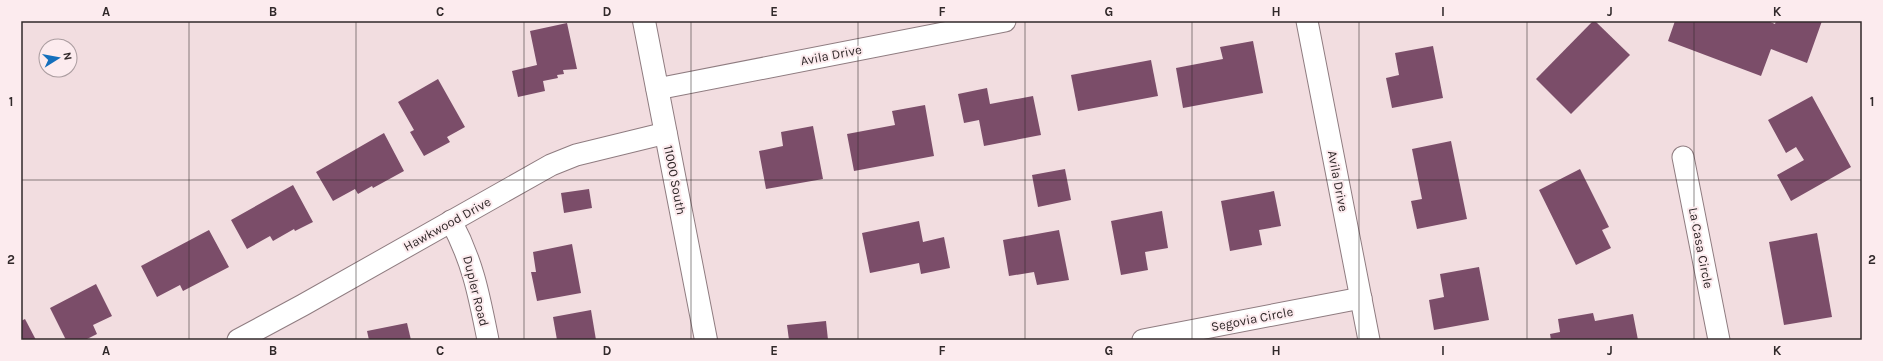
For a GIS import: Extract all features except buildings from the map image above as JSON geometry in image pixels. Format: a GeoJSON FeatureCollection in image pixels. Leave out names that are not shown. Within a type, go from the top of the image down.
{"type":"FeatureCollection","features":[{"type":"Feature","properties":{"kind":"street","name":"11000 South"},"geometry":{"type":"LineString","coordinates":[[644,21],[706,340]]}},
{"type":"Feature","properties":{"kind":"street","name":"Avila Drive"},"geometry":{"type":"LineString","coordinates":[[658,89],[1005,21]]}},
{"type":"Feature","properties":{"kind":"street","name":"Avila Drive"},"geometry":{"type":"LineString","coordinates":[[1307,21],[1369,340]]}},
{"type":"Feature","properties":{"kind":"street","name":"Hawkwood Drive"},"geometry":{"type":"LineString","coordinates":[[238,340],[551,165],[576,155],[666,133]]}},
{"type":"Feature","properties":{"kind":"street","name":"La Casa Circle"},"geometry":{"type":"LineString","coordinates":[[1683,157],[1719,340]]}},
{"type":"Feature","properties":{"kind":"street","name":"Dupler Road"},"geometry":{"type":"LineString","coordinates":[[451,221],[464,246],[477,283],[488,340]]}},
{"type":"Feature","properties":{"kind":"street","name":"Segovia Circle"},"geometry":{"type":"LineString","coordinates":[[1143,340],[1361,298]]}}]}
